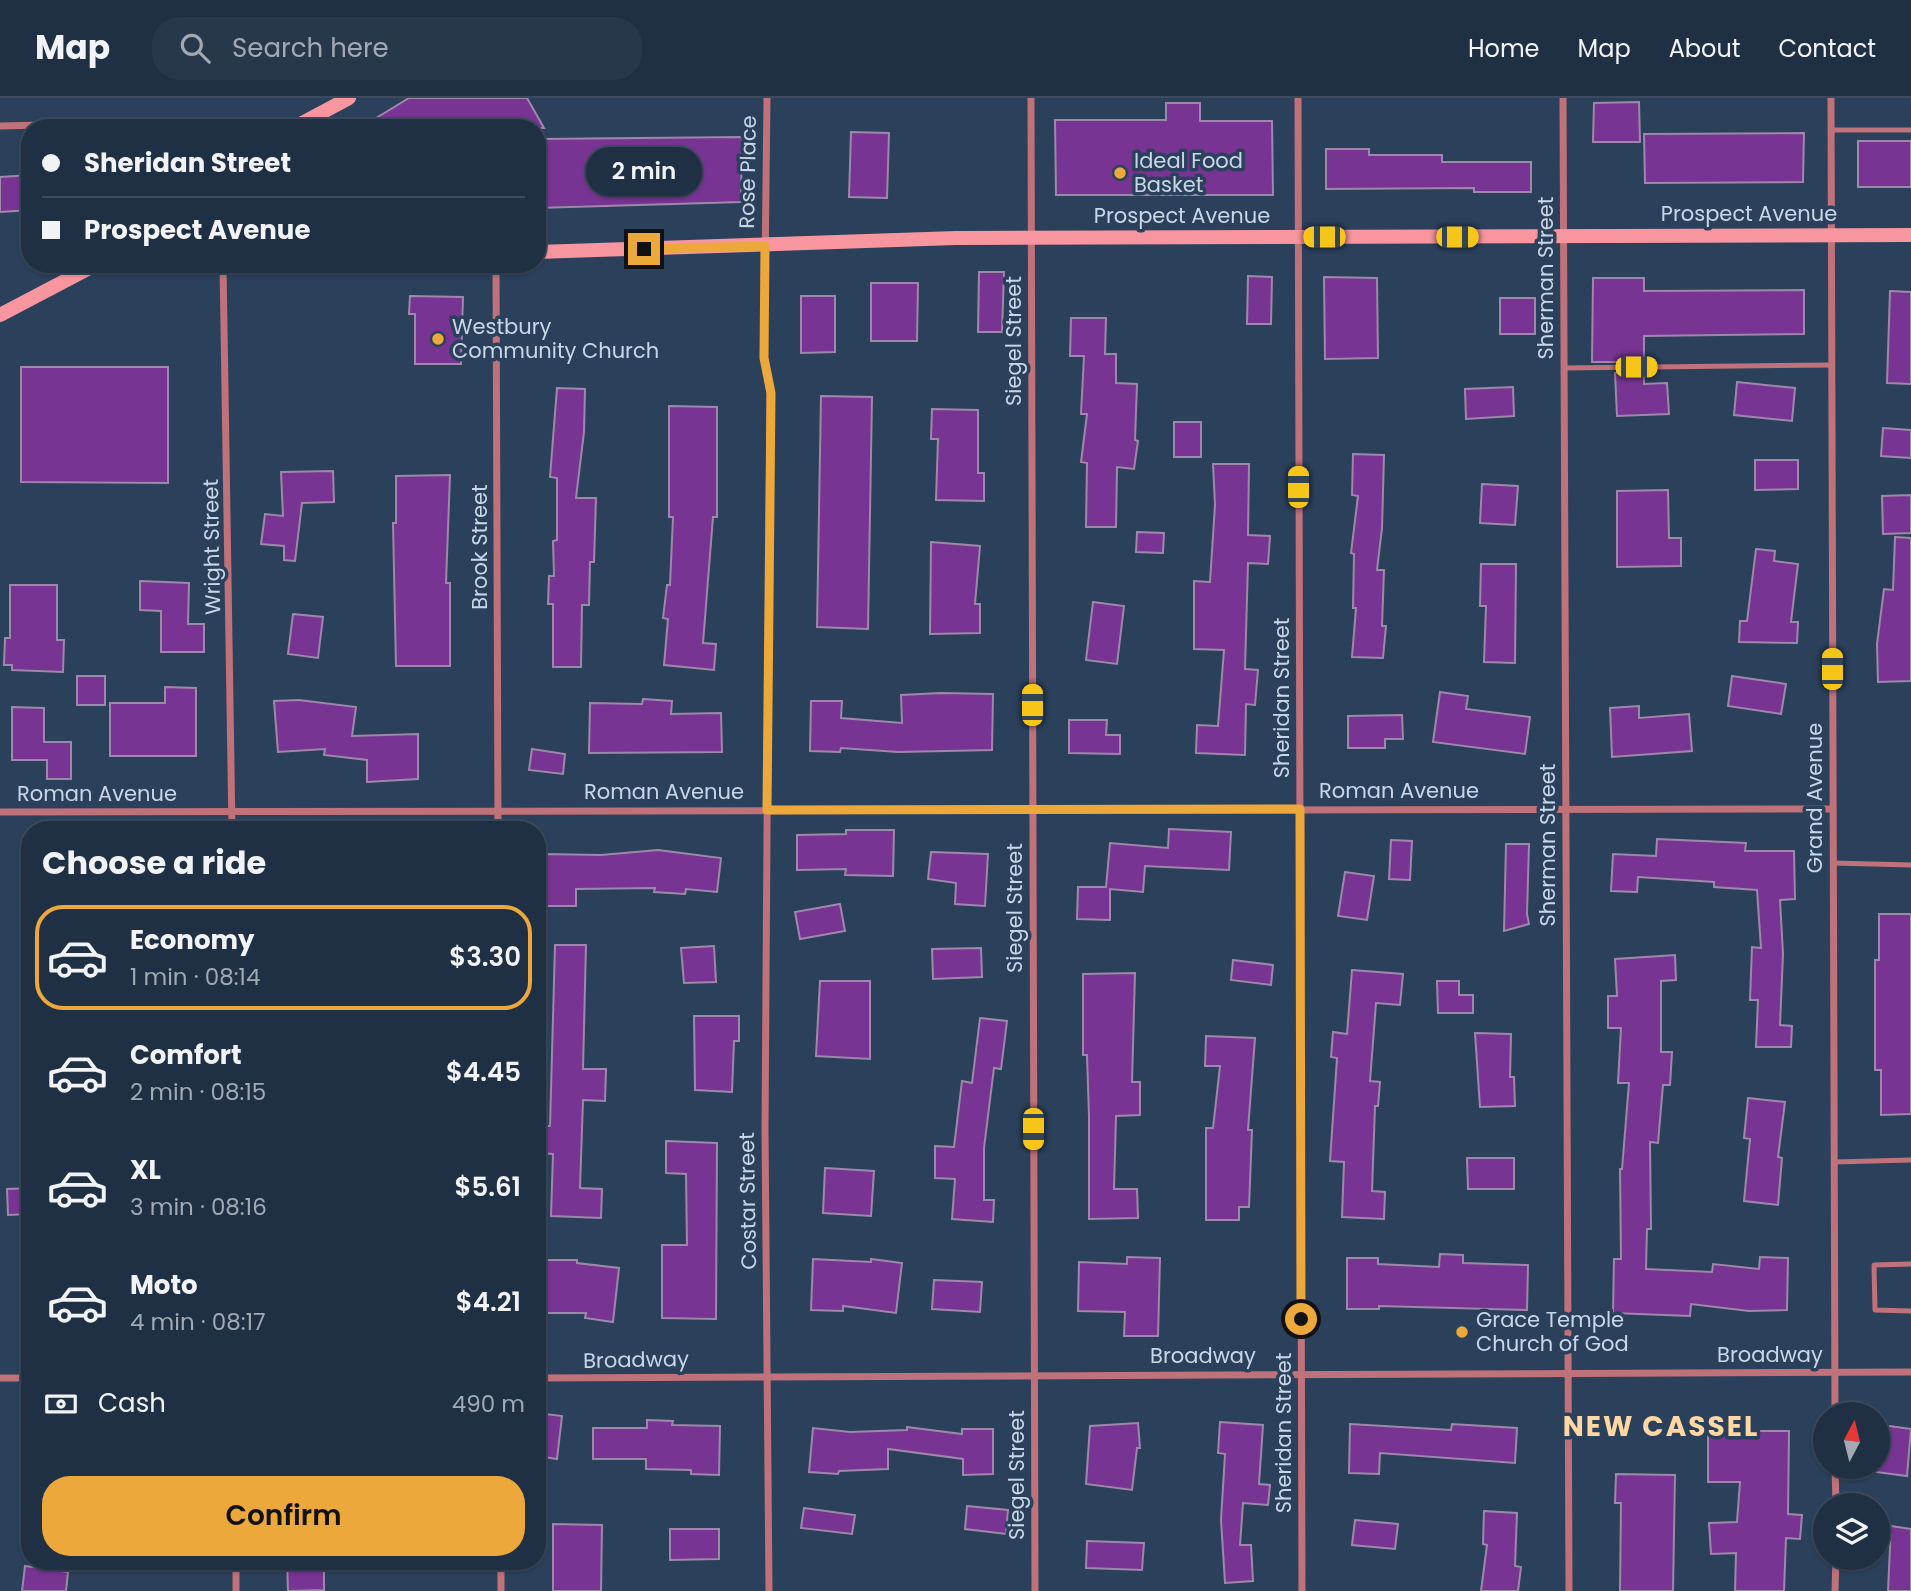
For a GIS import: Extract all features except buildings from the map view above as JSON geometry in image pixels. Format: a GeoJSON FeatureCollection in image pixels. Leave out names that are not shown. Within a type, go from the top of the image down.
{"type":"FeatureCollection","features":[{"type":"Feature","properties":{"kind":"main road"},"geometry":{"type":"LineString","coordinates":[[310,119],[349,98]]}},
{"type":"Feature","properties":{"kind":"main road","name":"Prospect Avenue"},"geometry":{"type":"LineString","coordinates":[[546,253],[1031,237],[1911,235]]}},
{"type":"Feature","properties":{"kind":"main road"},"geometry":{"type":"LineString","coordinates":[[0,315],[80,273]]}},
{"type":"Feature","properties":{"kind":"street","name":"Rose Place"},"geometry":{"type":"LineString","coordinates":[[766,98],[764,358],[771,393],[767,810]]}},
{"type":"Feature","properties":{"kind":"street","name":"Siegel Street"},"geometry":{"type":"LineString","coordinates":[[1031,98],[1035,1591]]}},
{"type":"Feature","properties":{"kind":"street","name":"Sheridan Street"},"geometry":{"type":"LineString","coordinates":[[1298,98],[1302,1591]]}},
{"type":"Feature","properties":{"kind":"street","name":"Sherman Street"},"geometry":{"type":"LineString","coordinates":[[1563,98],[1569,1591]]}},
{"type":"Feature","properties":{"kind":"street","name":"Grand Avenue"},"geometry":{"type":"LineString","coordinates":[[1831,98],[1835,1402]]}},
{"type":"Feature","properties":{"kind":"street"},"geometry":{"type":"LineString","coordinates":[[0,126],[21,125]]}},
{"type":"Feature","properties":{"kind":"street","name":"Wright Street"},"geometry":{"type":"LineString","coordinates":[[223,273],[232,821]]}},
{"type":"Feature","properties":{"kind":"street","name":"Brook Street"},"geometry":{"type":"LineString","coordinates":[[496,273],[498,821]]}},
{"type":"Feature","properties":{"kind":"street","name":"Roman Avenue"},"geometry":{"type":"LineString","coordinates":[[0,812],[1832,809]]}},
{"type":"Feature","properties":{"kind":"street","name":"Costar Street"},"geometry":{"type":"LineString","coordinates":[[767,810],[765,1130],[769,1591]]}},
{"type":"Feature","properties":{"kind":"street","name":"Broadway"},"geometry":{"type":"LineString","coordinates":[[546,1378],[1911,1372]]}},
{"type":"Feature","properties":{"kind":"street"},"geometry":{"type":"LineString","coordinates":[[0,1378],[21,1378]]}},
{"type":"Feature","properties":{"kind":"street"},"geometry":{"type":"LineString","coordinates":[[236,1570],[236,1591]]}},
{"type":"Feature","properties":{"kind":"street"},"geometry":{"type":"LineString","coordinates":[[501,1570],[501,1591]]}},
{"type":"Feature","properties":{"kind":"street"},"geometry":{"type":"LineString","coordinates":[[1835,1591],[1836,1570]]}},
{"type":"Feature","properties":{"kind":"lane"},"geometry":{"type":"LineString","coordinates":[[1831,130],[1911,130]]}},
{"type":"Feature","properties":{"kind":"lane"},"geometry":{"type":"LineString","coordinates":[[1564,368],[1832,365]]}},
{"type":"Feature","properties":{"kind":"lane"},"geometry":{"type":"LineString","coordinates":[[1833,863],[1911,865]]}},
{"type":"Feature","properties":{"kind":"lane"},"geometry":{"type":"LineString","coordinates":[[1834,1162],[1911,1160]]}},
{"type":"Feature","properties":{"kind":"lane"},"geometry":{"type":"LineString","coordinates":[[1911,1264],[1874,1265],[1875,1310],[1911,1311]]}},
{"type":"Feature","properties":{"kind":"place","name":"Ideal Food Basket"},"geometry":{"type":"Point","coordinates":[1120,173]}},
{"type":"Feature","properties":{"kind":"place","name":"Westbury Community Church"},"geometry":{"type":"Point","coordinates":[438,339]}},
{"type":"Feature","properties":{"kind":"place","name":"Grace Temple Church of God"},"geometry":{"type":"Point","coordinates":[1462,1332]}},
{"type":"Feature","properties":{"kind":"district","name":"NEW CASSEL"},"geometry":{"type":"Point","coordinates":[1661,1426]}},
{"type":"Feature","properties":{"kind":"route"},"geometry":{"type":"LineString","coordinates":[[644,249],[765,246],[764,358],[766,379],[771,393],[767,810],[1300,809],[1301,1319]]}}]}
